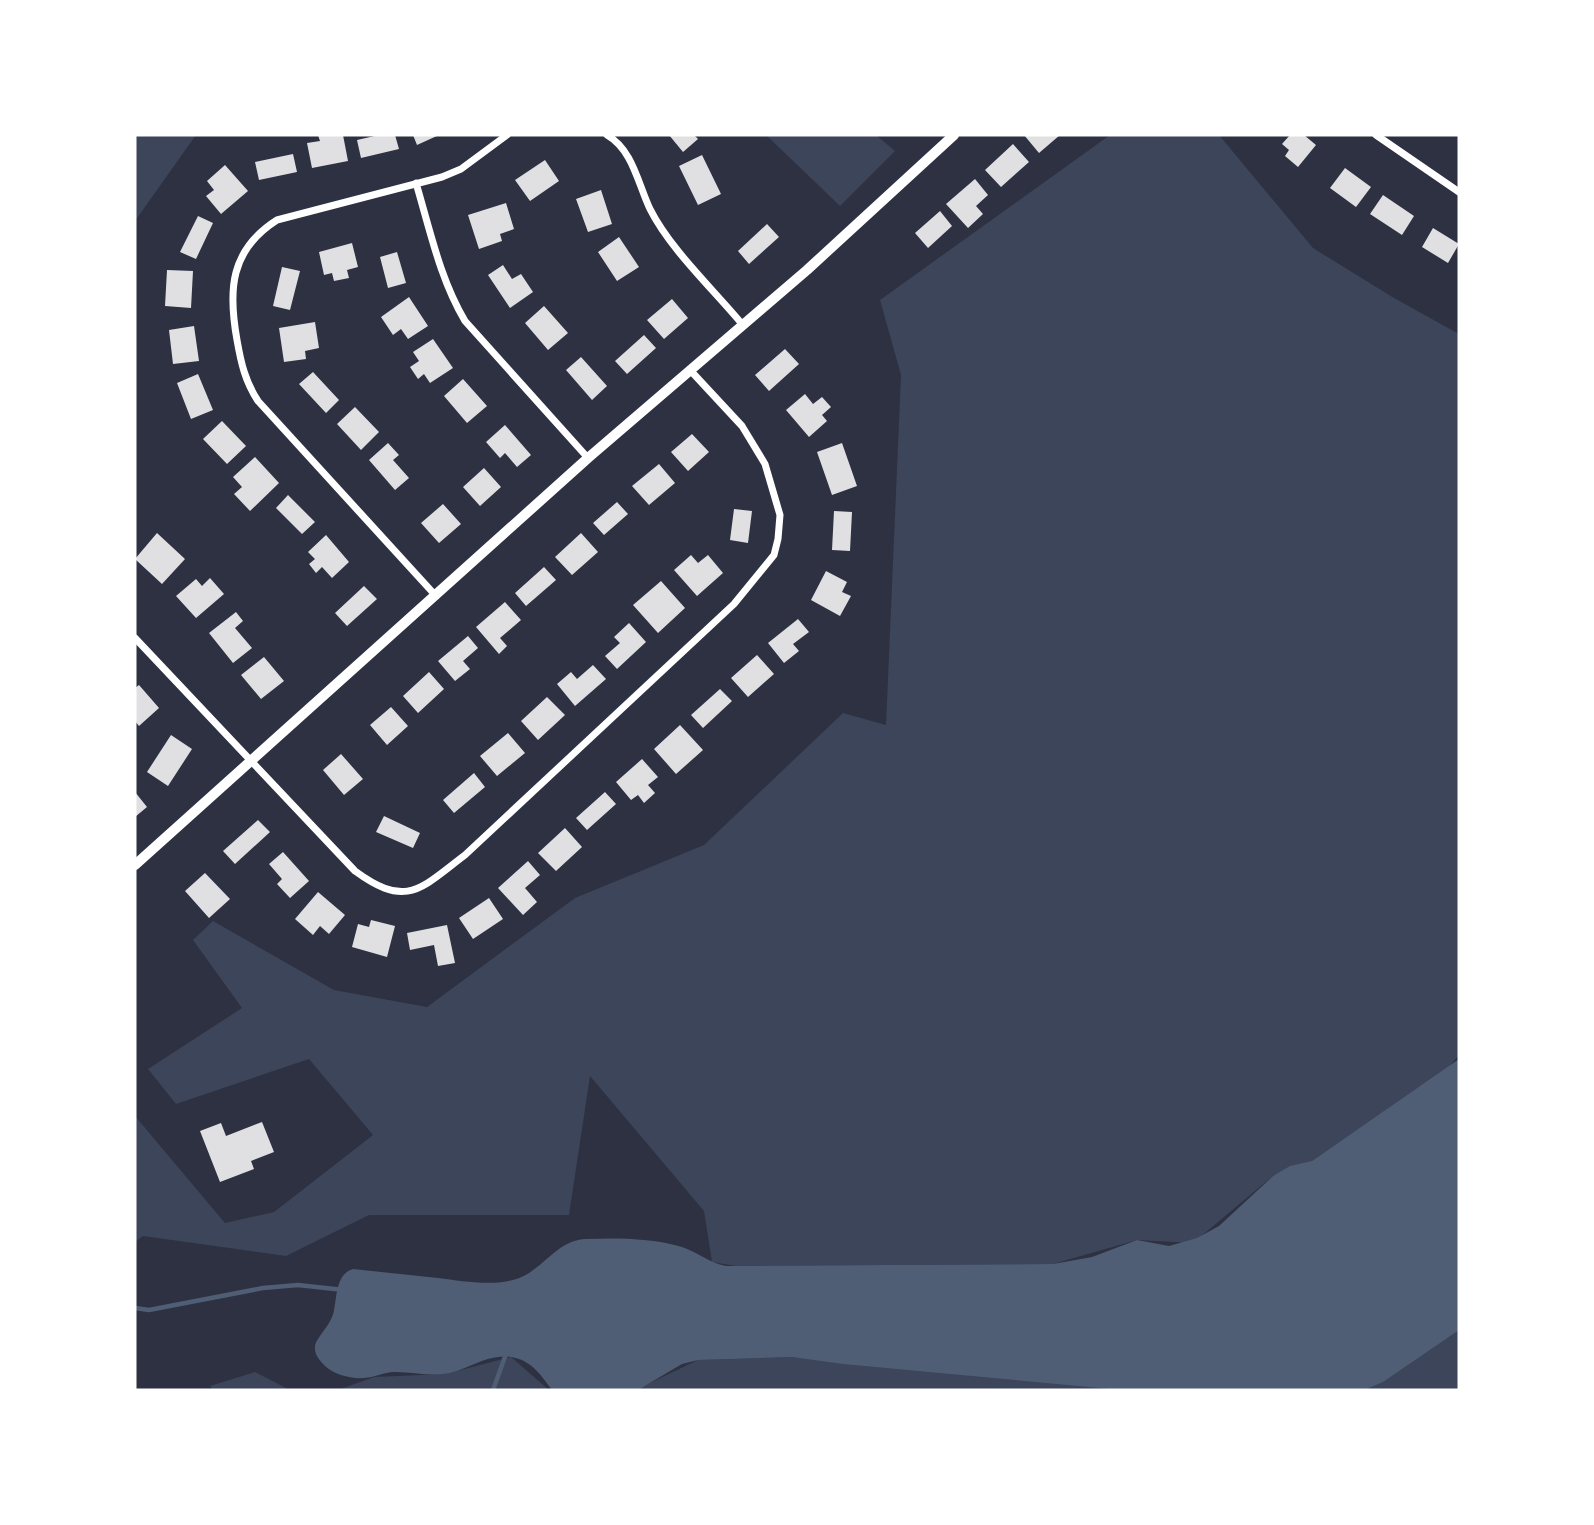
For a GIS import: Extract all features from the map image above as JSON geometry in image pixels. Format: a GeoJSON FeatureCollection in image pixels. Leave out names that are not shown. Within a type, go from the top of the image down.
{"type":"FeatureCollection","features":[{"type":"Feature","properties":{"kind":"street"},"geometry":{"type":"LineString","coordinates":[[436,596],[258,401],[243,375],[232,299],[234,279],[240,260],[257,236],[270,225],[293,214],[442,177],[461,169],[508,135]]}},
{"type":"Feature","properties":{"kind":"street"},"geometry":{"type":"LineString","coordinates":[[607,135],[625,152],[661,227],[742,324]]}},
{"type":"Feature","properties":{"kind":"street"},"geometry":{"type":"LineString","coordinates":[[135,865],[588,458],[807,270],[954,135]]}},
{"type":"Feature","properties":{"kind":"street"},"geometry":{"type":"LineString","coordinates":[[1376,135],[1459,192]]}},
{"type":"Feature","properties":{"kind":"street"},"geometry":{"type":"LineString","coordinates":[[416,183],[443,276],[465,321],[588,458]]}},
{"type":"Feature","properties":{"kind":"street"},"geometry":{"type":"LineString","coordinates":[[135,638],[355,870],[384,890],[402,893],[418,888],[432,881],[465,855],[734,604],[774,555],[780,515],[765,464],[742,426],[690,370]]}},
{"type":"Feature","properties":{"kind":"shaded area"},"geometry":{"type":"Polygon","coordinates":[[[135,135],[196,135],[135,221],[135,135]]]}},
{"type":"Feature","properties":{"kind":"shaded area"},"geometry":{"type":"Polygon","coordinates":[[[766,135],[876,135],[895,151],[840,206],[766,135]]]}},
{"type":"Feature","properties":{"kind":"shaded area"},"geometry":{"type":"Polygon","coordinates":[[[1110,135],[1219,135],[1313,248],[1459,334],[1459,1055],[1447,1069],[1312,1161],[1273,1176],[1193,1243],[1137,1240],[1053,1264],[736,1266],[712,1262],[704,1211],[590,1076],[569,1215],[369,1215],[286,1256],[143,1236],[135,1242],[135,1116],[225,1223],[274,1212],[373,1135],[309,1059],[176,1104],[148,1069],[242,1008],[193,940],[213,921],[334,990],[427,1007],[575,898],[704,845],[843,713],[886,725],[901,375],[880,300],[1110,135]]]}},
{"type":"Feature","properties":{"kind":"shaded area"},"geometry":{"type":"Polygon","coordinates":[[[1459,1059],[1459,1330],[1383,1382],[1364,1390],[1121,1390],[792,1357],[698,1360],[682,1364],[638,1390],[552,1390],[530,1365],[511,1357],[485,1360],[444,1374],[393,1372],[355,1378],[330,1370],[315,1352],[316,1343],[333,1316],[340,1280],[353,1269],[476,1282],[504,1282],[532,1271],[566,1245],[586,1239],[634,1239],[671,1244],[726,1266],[1053,1264],[1092,1257],[1137,1240],[1169,1246],[1197,1238],[1219,1226],[1273,1176],[1290,1166],[1312,1161],[1459,1059]]]}},
{"type":"Feature","properties":{"kind":"shaded area"},"geometry":{"type":"Polygon","coordinates":[[[1459,1327],[1459,1390],[1359,1390],[1459,1327]]]}},
{"type":"Feature","properties":{"kind":"shaded area"},"geometry":{"type":"Polygon","coordinates":[[[511,1357],[549,1390],[338,1390],[374,1377],[445,1374],[511,1357]]]}},
{"type":"Feature","properties":{"kind":"shaded area"},"geometry":{"type":"Polygon","coordinates":[[[792,1357],[1126,1390],[635,1390],[698,1360],[792,1357]]]}},
{"type":"Feature","properties":{"kind":"shaded area"},"geometry":{"type":"Polygon","coordinates":[[[255,1372],[290,1390],[213,1390],[210,1386],[255,1372]]]}},
{"type":"Feature","properties":{"kind":"building"},"geometry":{"type":"Polygon","coordinates":[[[318,135],[343,135],[348,161],[312,168],[307,143],[320,141],[318,135]]]}},
{"type":"Feature","properties":{"kind":"building"},"geometry":{"type":"Polygon","coordinates":[[[395,135],[399,149],[361,158],[357,140],[395,135]]]}},
{"type":"Feature","properties":{"kind":"building"},"geometry":{"type":"Polygon","coordinates":[[[413,135],[439,135],[417,145],[413,135]]]}},
{"type":"Feature","properties":{"kind":"building"},"geometry":{"type":"Polygon","coordinates":[[[669,135],[694,135],[698,139],[683,152],[669,135]]]}},
{"type":"Feature","properties":{"kind":"building"},"geometry":{"type":"Polygon","coordinates":[[[1024,135],[1060,135],[1039,153],[1024,135]]]}},
{"type":"Feature","properties":{"kind":"building"},"geometry":{"type":"Polygon","coordinates":[[[1290,135],[1304,135],[1316,145],[1298,167],[1285,156],[1289,150],[1282,144],[1290,135]]]}},
{"type":"Feature","properties":{"kind":"building"},"geometry":{"type":"Polygon","coordinates":[[[1013,144],[1029,162],[1001,187],[985,170],[1013,144]]]}},
{"type":"Feature","properties":{"kind":"building"},"geometry":{"type":"Polygon","coordinates":[[[293,154],[297,172],[259,180],[255,162],[293,154]]]}},
{"type":"Feature","properties":{"kind":"building"},"geometry":{"type":"Polygon","coordinates":[[[702,155],[721,194],[698,205],[679,166],[702,155]]]}},
{"type":"Feature","properties":{"kind":"building"},"geometry":{"type":"Polygon","coordinates":[[[545,160],[559,181],[530,201],[515,180],[545,160]]]}},
{"type":"Feature","properties":{"kind":"building"},"geometry":{"type":"Polygon","coordinates":[[[225,165],[248,191],[221,214],[206,196],[214,190],[207,181],[225,165]]]}},
{"type":"Feature","properties":{"kind":"building"},"geometry":{"type":"Polygon","coordinates":[[[1345,168],[1371,187],[1356,207],[1330,188],[1345,168]]]}},
{"type":"Feature","properties":{"kind":"building"},"geometry":{"type":"Polygon","coordinates":[[[975,179],[988,195],[976,206],[983,214],[968,228],[946,204],[975,179]]]}},
{"type":"Feature","properties":{"kind":"building"},"geometry":{"type":"Polygon","coordinates":[[[601,190],[612,224],[588,232],[576,199],[601,190]]]}},
{"type":"Feature","properties":{"kind":"building"},"geometry":{"type":"Polygon","coordinates":[[[1383,195],[1414,216],[1402,235],[1370,214],[1383,195]]]}},
{"type":"Feature","properties":{"kind":"building"},"geometry":{"type":"Polygon","coordinates":[[[506,203],[514,229],[500,234],[502,241],[479,249],[468,215],[506,203]]]}},
{"type":"Feature","properties":{"kind":"building"},"geometry":{"type":"Polygon","coordinates":[[[940,211],[952,226],[928,248],[915,233],[940,211]]]}},
{"type":"Feature","properties":{"kind":"building"},"geometry":{"type":"Polygon","coordinates":[[[198,216],[213,223],[196,259],[180,252],[198,216]]]}},
{"type":"Feature","properties":{"kind":"building"},"geometry":{"type":"Polygon","coordinates":[[[767,224],[779,237],[749,264],[738,251],[767,224]]]}},
{"type":"Feature","properties":{"kind":"building"},"geometry":{"type":"Polygon","coordinates":[[[1433,228],[1459,244],[1448,263],[1422,247],[1433,228]]]}},
{"type":"Feature","properties":{"kind":"building"},"geometry":{"type":"Polygon","coordinates":[[[619,237],[639,267],[617,281],[598,252],[619,237]]]}},
{"type":"Feature","properties":{"kind":"building"},"geometry":{"type":"Polygon","coordinates":[[[352,243],[358,267],[347,270],[349,278],[334,281],[332,273],[324,275],[319,252],[352,243]]]}},
{"type":"Feature","properties":{"kind":"building"},"geometry":{"type":"Polygon","coordinates":[[[397,252],[406,283],[388,288],[380,257],[397,252]]]}},
{"type":"Feature","properties":{"kind":"building"},"geometry":{"type":"Polygon","coordinates":[[[503,265],[512,279],[521,274],[533,292],[510,308],[488,275],[503,265]]]}},
{"type":"Feature","properties":{"kind":"building"},"geometry":{"type":"Polygon","coordinates":[[[282,267],[300,271],[290,310],[273,306],[282,267]]]}},
{"type":"Feature","properties":{"kind":"building"},"geometry":{"type":"Polygon","coordinates":[[[167,270],[193,271],[191,308],[165,306],[167,270]]]}},
{"type":"Feature","properties":{"kind":"building"},"geometry":{"type":"Polygon","coordinates":[[[409,297],[428,326],[408,339],[401,329],[393,335],[381,317],[409,297]]]}},
{"type":"Feature","properties":{"kind":"building"},"geometry":{"type":"Polygon","coordinates":[[[672,299],[688,318],[664,339],[647,320],[672,299]]]}},
{"type":"Feature","properties":{"kind":"building"},"geometry":{"type":"Polygon","coordinates":[[[544,306],[568,333],[548,350],[525,323],[544,306]]]}},
{"type":"Feature","properties":{"kind":"building"},"geometry":{"type":"Polygon","coordinates":[[[315,322],[319,348],[305,351],[306,359],[284,362],[279,328],[315,322]]]}},
{"type":"Feature","properties":{"kind":"building"},"geometry":{"type":"Polygon","coordinates":[[[194,326],[199,361],[173,364],[169,330],[194,326]]]}},
{"type":"Feature","properties":{"kind":"building"},"geometry":{"type":"Polygon","coordinates":[[[644,335],[656,348],[627,374],[615,361],[644,335]]]}},
{"type":"Feature","properties":{"kind":"building"},"geometry":{"type":"Polygon","coordinates":[[[433,339],[453,368],[430,383],[424,374],[418,379],[410,367],[419,361],[413,352],[433,339]]]}},
{"type":"Feature","properties":{"kind":"building"},"geometry":{"type":"Polygon","coordinates":[[[785,349],[799,364],[769,391],[755,375],[785,349]]]}},
{"type":"Feature","properties":{"kind":"building"},"geometry":{"type":"Polygon","coordinates":[[[581,357],[607,386],[592,400],[566,370],[581,357]]]}},
{"type":"Feature","properties":{"kind":"building"},"geometry":{"type":"Polygon","coordinates":[[[313,372],[339,400],[326,413],[299,384],[313,372]]]}},
{"type":"Feature","properties":{"kind":"building"},"geometry":{"type":"Polygon","coordinates":[[[198,374],[213,410],[191,419],[177,383],[198,374]]]}},
{"type":"Feature","properties":{"kind":"building"},"geometry":{"type":"Polygon","coordinates":[[[463,379],[487,406],[467,423],[444,396],[463,379]]]}},
{"type":"Feature","properties":{"kind":"building"},"geometry":{"type":"Polygon","coordinates":[[[805,394],[813,404],[822,397],[831,407],[822,415],[827,421],[809,437],[786,410],[805,394]]]}},
{"type":"Feature","properties":{"kind":"building"},"geometry":{"type":"Polygon","coordinates":[[[355,407],[379,432],[361,450],[337,424],[355,407]]]}},
{"type":"Feature","properties":{"kind":"building"},"geometry":{"type":"Polygon","coordinates":[[[222,421],[246,446],[227,464],[203,439],[222,421]]]}},
{"type":"Feature","properties":{"kind":"building"},"geometry":{"type":"Polygon","coordinates":[[[505,425],[531,455],[517,467],[505,453],[500,458],[486,442],[505,425]]]}},
{"type":"Feature","properties":{"kind":"building"},"geometry":{"type":"Polygon","coordinates":[[[692,434],[709,452],[688,471],[671,452],[692,434]]]}},
{"type":"Feature","properties":{"kind":"building"},"geometry":{"type":"Polygon","coordinates":[[[388,443],[399,455],[393,460],[409,478],[395,490],[369,460],[388,443]]]}},
{"type":"Feature","properties":{"kind":"building"},"geometry":{"type":"Polygon","coordinates":[[[842,443],[857,486],[832,495],[817,452],[842,443]]]}},
{"type":"Feature","properties":{"kind":"building"},"geometry":{"type":"Polygon","coordinates":[[[255,457],[279,483],[250,511],[234,494],[242,487],[233,477],[255,457]]]}},
{"type":"Feature","properties":{"kind":"building"},"geometry":{"type":"Polygon","coordinates":[[[659,464],[675,483],[649,505],[632,486],[659,464]]]}},
{"type":"Feature","properties":{"kind":"building"},"geometry":{"type":"Polygon","coordinates":[[[484,468],[501,487],[480,506],[463,487],[484,468]]]}},
{"type":"Feature","properties":{"kind":"building"},"geometry":{"type":"Polygon","coordinates":[[[288,495],[315,522],[302,534],[276,508],[288,495]]]}},
{"type":"Feature","properties":{"kind":"building"},"geometry":{"type":"Polygon","coordinates":[[[617,502],[628,514],[604,535],[593,523],[617,502]]]}},
{"type":"Feature","properties":{"kind":"building"},"geometry":{"type":"Polygon","coordinates":[[[443,504],[461,524],[439,543],[421,523],[443,504]]]}},
{"type":"Feature","properties":{"kind":"building"},"geometry":{"type":"Polygon","coordinates":[[[734,509],[752,511],[748,543],[730,540],[734,509]]]}},
{"type":"Feature","properties":{"kind":"building"},"geometry":{"type":"Polygon","coordinates":[[[834,511],[852,512],[850,551],[832,550],[834,511]]]}},
{"type":"Feature","properties":{"kind":"building"},"geometry":{"type":"Polygon","coordinates":[[[157,533],[185,559],[162,584],[135,559],[157,533]]]}},
{"type":"Feature","properties":{"kind":"building"},"geometry":{"type":"Polygon","coordinates":[[[581,533],[598,552],[572,575],[555,557],[581,533]]]}},
{"type":"Feature","properties":{"kind":"building"},"geometry":{"type":"Polygon","coordinates":[[[326,535],[349,562],[332,578],[322,567],[316,573],[309,564],[315,559],[308,552],[326,535]]]}},
{"type":"Feature","properties":{"kind":"building"},"geometry":{"type":"Polygon","coordinates":[[[691,555],[698,563],[708,555],[723,573],[697,596],[674,570],[691,555]]]}},
{"type":"Feature","properties":{"kind":"building"},"geometry":{"type":"Polygon","coordinates":[[[544,567],[556,580],[526,606],[515,593],[544,567]]]}},
{"type":"Feature","properties":{"kind":"building"},"geometry":{"type":"Polygon","coordinates":[[[826,571],[847,582],[842,592],[851,596],[840,616],[811,600],[826,571]]]}},
{"type":"Feature","properties":{"kind":"building"},"geometry":{"type":"Polygon","coordinates":[[[210,578],[224,594],[196,618],[176,596],[196,579],[202,586],[210,578]]]}},
{"type":"Feature","properties":{"kind":"building"},"geometry":{"type":"Polygon","coordinates":[[[661,581],[685,608],[658,633],[633,605],[661,581]]]}},
{"type":"Feature","properties":{"kind":"building"},"geometry":{"type":"Polygon","coordinates":[[[364,586],[377,599],[347,626],[335,613],[364,586]]]}},
{"type":"Feature","properties":{"kind":"building"},"geometry":{"type":"Polygon","coordinates":[[[505,602],[521,620],[500,638],[507,646],[499,654],[476,627],[505,602]]]}},
{"type":"Feature","properties":{"kind":"building"},"geometry":{"type":"Polygon","coordinates":[[[236,612],[243,621],[235,628],[252,648],[233,663],[209,633],[236,612]]]}},
{"type":"Feature","properties":{"kind":"building"},"geometry":{"type":"Polygon","coordinates":[[[798,619],[809,632],[793,644],[799,651],[784,663],[768,643],[798,619]]]}},
{"type":"Feature","properties":{"kind":"building"},"geometry":{"type":"Polygon","coordinates":[[[629,623],[646,642],[617,669],[605,656],[620,643],[614,637],[629,623]]]}},
{"type":"Feature","properties":{"kind":"building"},"geometry":{"type":"Polygon","coordinates":[[[468,636],[478,648],[463,661],[470,669],[455,681],[438,661],[468,636]]]}},
{"type":"Feature","properties":{"kind":"building"},"geometry":{"type":"Polygon","coordinates":[[[757,655],[774,674],[748,697],[731,678],[757,655]]]}},
{"type":"Feature","properties":{"kind":"building"},"geometry":{"type":"Polygon","coordinates":[[[264,657],[284,681],[261,699],[241,675],[264,657]]]}},
{"type":"Feature","properties":{"kind":"building"},"geometry":{"type":"Polygon","coordinates":[[[593,665],[606,679],[575,706],[557,684],[571,672],[577,679],[593,665]]]}},
{"type":"Feature","properties":{"kind":"building"},"geometry":{"type":"Polygon","coordinates":[[[429,672],[444,689],[418,713],[403,696],[429,672]]]}},
{"type":"Feature","properties":{"kind":"building"},"geometry":{"type":"Polygon","coordinates":[[[139,685],[159,708],[139,726],[135,721],[135,688],[139,685]]]}},
{"type":"Feature","properties":{"kind":"building"},"geometry":{"type":"Polygon","coordinates":[[[720,689],[732,701],[703,728],[691,715],[720,689]]]}},
{"type":"Feature","properties":{"kind":"building"},"geometry":{"type":"Polygon","coordinates":[[[547,697],[565,715],[538,740],[521,721],[547,697]]]}},
{"type":"Feature","properties":{"kind":"building"},"geometry":{"type":"Polygon","coordinates":[[[391,707],[408,726],[387,745],[370,725],[391,707]]]}},
{"type":"Feature","properties":{"kind":"building"},"geometry":{"type":"Polygon","coordinates":[[[680,725],[703,750],[676,774],[654,749],[680,725]]]}},
{"type":"Feature","properties":{"kind":"building"},"geometry":{"type":"Polygon","coordinates":[[[508,733],[525,753],[497,776],[480,756],[508,733]]]}},
{"type":"Feature","properties":{"kind":"building"},"geometry":{"type":"Polygon","coordinates":[[[171,735],[192,749],[168,786],[147,772],[171,735]]]}},
{"type":"Feature","properties":{"kind":"building"},"geometry":{"type":"Polygon","coordinates":[[[341,754],[363,779],[344,795],[323,770],[341,754]]]}},
{"type":"Feature","properties":{"kind":"building"},"geometry":{"type":"Polygon","coordinates":[[[642,759],[658,777],[648,785],[655,793],[644,803],[638,795],[631,800],[616,782],[642,759]]]}},
{"type":"Feature","properties":{"kind":"building"},"geometry":{"type":"Polygon","coordinates":[[[474,773],[485,787],[454,813],[443,800],[474,773]]]}},
{"type":"Feature","properties":{"kind":"building"},"geometry":{"type":"Polygon","coordinates":[[[135,792],[147,807],[135,817],[135,792]]]}},
{"type":"Feature","properties":{"kind":"building"},"geometry":{"type":"Polygon","coordinates":[[[605,792],[616,804],[587,830],[576,818],[605,792]]]}},
{"type":"Feature","properties":{"kind":"building"},"geometry":{"type":"Polygon","coordinates":[[[384,816],[420,833],[413,848],[376,832],[384,816]]]}},
{"type":"Feature","properties":{"kind":"building"},"geometry":{"type":"Polygon","coordinates":[[[258,820],[270,832],[235,864],[223,851],[258,820]]]}},
{"type":"Feature","properties":{"kind":"building"},"geometry":{"type":"Polygon","coordinates":[[[565,828],[582,847],[556,871],[538,853],[565,828]]]}},
{"type":"Feature","properties":{"kind":"building"},"geometry":{"type":"Polygon","coordinates":[[[283,852],[309,881],[290,898],[277,884],[282,879],[269,864],[283,852]]]}},
{"type":"Feature","properties":{"kind":"building"},"geometry":{"type":"Polygon","coordinates":[[[528,861],[540,875],[525,888],[537,902],[523,915],[498,888],[528,861]]]}},
{"type":"Feature","properties":{"kind":"building"},"geometry":{"type":"Polygon","coordinates":[[[205,873],[230,899],[209,918],[185,891],[205,873]]]}},
{"type":"Feature","properties":{"kind":"building"},"geometry":{"type":"Polygon","coordinates":[[[318,892],[345,915],[329,934],[320,926],[313,935],[295,919],[318,892]]]}},
{"type":"Feature","properties":{"kind":"building"},"geometry":{"type":"Polygon","coordinates":[[[489,898],[503,919],[473,939],[459,918],[489,898]]]}},
{"type":"Feature","properties":{"kind":"building"},"geometry":{"type":"Polygon","coordinates":[[[371,920],[395,926],[387,957],[352,947],[358,924],[369,927],[371,920]]]}},
{"type":"Feature","properties":{"kind":"building"},"geometry":{"type":"Polygon","coordinates":[[[447,925],[455,963],[438,966],[434,945],[410,950],[407,933],[447,925]]]}},
{"type":"Feature","properties":{"kind":"building"},"geometry":{"type":"Polygon","coordinates":[[[262,1122],[274,1152],[251,1161],[254,1169],[220,1182],[200,1131],[221,1123],[226,1136],[262,1122]]]}},
{"type":"Feature","properties":{"kind":"waterway"},"geometry":{"type":"LineString","coordinates":[[135,1308],[149,1310],[263,1288],[298,1285],[344,1290]]}},
{"type":"Feature","properties":{"kind":"waterway"},"geometry":{"type":"LineString","coordinates":[[493,1390],[506,1354]]}}]}
